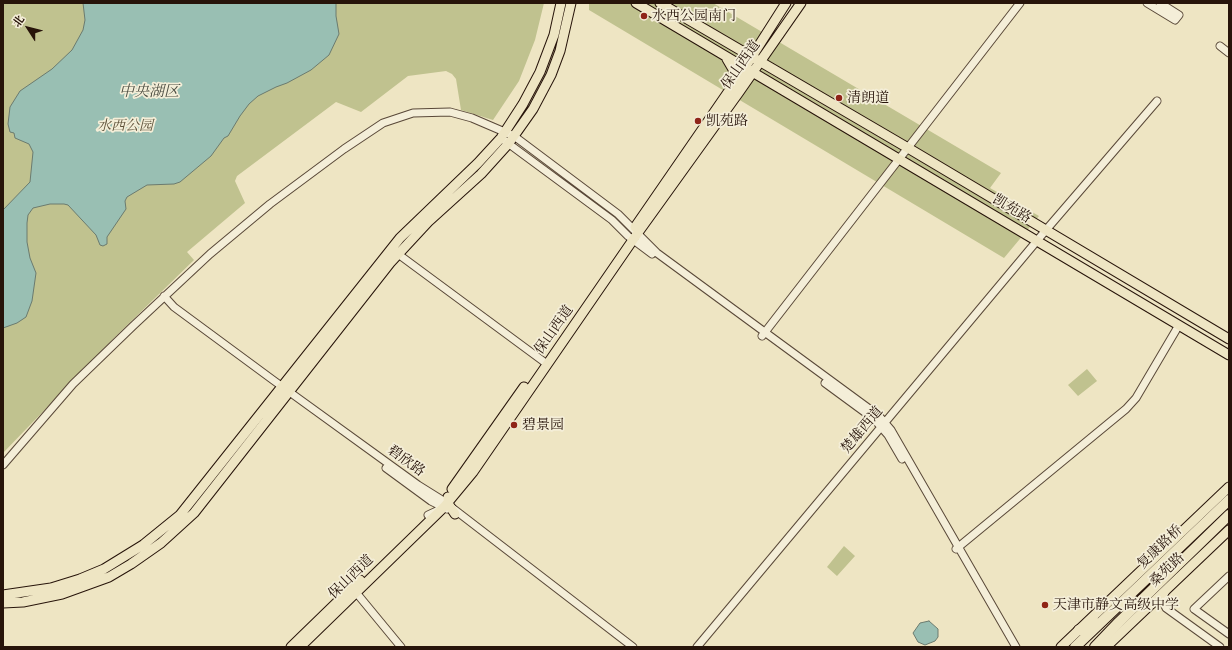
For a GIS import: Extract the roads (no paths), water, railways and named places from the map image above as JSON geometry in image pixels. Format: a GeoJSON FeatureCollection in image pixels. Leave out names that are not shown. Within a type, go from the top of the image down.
{"type":"FeatureCollection","features":[{"type":"Feature","properties":{"kind":"highway","name":"复康路桥"},"geometry":{"type":"LineString","coordinates":[[1073,642],[1106,617],[1229,500]]}},
{"type":"Feature","properties":{"kind":"highway","name":"复康路桥"},"geometry":{"type":"LineString","coordinates":[[1095,647],[1229,516]]}},
{"type":"Feature","properties":{"kind":"highway"},"geometry":{"type":"LineString","coordinates":[[1079,630],[1106,617]]}},
{"type":"Feature","properties":{"kind":"main road"},"geometry":{"type":"LineString","coordinates":[[3,595],[44,590],[80,579],[116,563],[156,536],[190,504],[284,390],[395,251],[413,223],[478,164],[502,135],[523,104],[540,72],[554,35],[561,3]]}},
{"type":"Feature","properties":{"kind":"main road"},"geometry":{"type":"LineString","coordinates":[[395,251],[481,174],[511,140],[533,109],[551,75],[560,51],[571,3]]}},
{"type":"Feature","properties":{"kind":"main road","name":"凯苑路"},"geometry":{"type":"LineString","coordinates":[[636,3],[900,158],[1229,355]]}},
{"type":"Feature","properties":{"kind":"main road","name":"凯苑路"},"geometry":{"type":"LineString","coordinates":[[660,3],[908,148],[1229,339]]}},
{"type":"Feature","properties":{"kind":"main road","name":"保山西道"},"geometry":{"type":"LineString","coordinates":[[756,59],[786,3]]}},
{"type":"Feature","properties":{"kind":"main road","name":"保山西道"},"geometry":{"type":"LineString","coordinates":[[291,647],[354,590],[430,516],[447,507],[455,490],[736,90],[747,69],[801,3]]}},
{"type":"Feature","properties":{"kind":"main road"},"geometry":{"type":"LineString","coordinates":[[730,44],[747,69]]}},
{"type":"Feature","properties":{"kind":"main road"},"geometry":{"type":"LineString","coordinates":[[722,54],[731,64],[734,71],[736,90]]}},
{"type":"Feature","properties":{"kind":"main road"},"geometry":{"type":"LineString","coordinates":[[3,603],[41,599],[76,590],[108,577],[157,547],[194,513],[284,390]]}},
{"type":"Feature","properties":{"kind":"main road"},"geometry":{"type":"LineString","coordinates":[[1067,647],[1073,642],[1079,630],[1229,487]]}},
{"type":"Feature","properties":{"kind":"main road"},"geometry":{"type":"LineString","coordinates":[[430,516],[444,512],[447,507]]}},
{"type":"Feature","properties":{"kind":"main road","name":"桑苑路"},"geometry":{"type":"LineString","coordinates":[[1106,647],[1229,530]]}},
{"type":"Feature","properties":{"kind":"main road","name":"保山西道"},"geometry":{"type":"LineString","coordinates":[[300,647],[354,590]]}},
{"type":"Feature","properties":{"kind":"main road"},"geometry":{"type":"LineString","coordinates":[[1106,647],[1111,630]]}},
{"type":"Feature","properties":{"kind":"main road"},"geometry":{"type":"LineString","coordinates":[[1061,647],[1073,642]]}},
{"type":"Feature","properties":{"kind":"street"},"geometry":{"type":"LineString","coordinates":[[763,334],[1020,3]]}},
{"type":"Feature","properties":{"kind":"street"},"geometry":{"type":"LineString","coordinates":[[1147,3],[1175,20],[1178,15],[1160,3]]}},
{"type":"Feature","properties":{"kind":"street"},"geometry":{"type":"LineString","coordinates":[[1220,46],[1229,53]]}},
{"type":"Feature","properties":{"kind":"street","name":"楚雄西道"},"geometry":{"type":"LineString","coordinates":[[697,647],[1046,230],[1157,101]]}},
{"type":"Feature","properties":{"kind":"street"},"geometry":{"type":"LineString","coordinates":[[3,465],[74,384],[210,254],[270,204],[344,149],[383,123],[413,113],[450,112],[472,118],[511,140],[612,220],[874,419],[884,425],[957,548],[1012,646]]}},
{"type":"Feature","properties":{"kind":"street"},"geometry":{"type":"LineString","coordinates":[[395,251],[545,362]]}},
{"type":"Feature","properties":{"kind":"street"},"geometry":{"type":"LineString","coordinates":[[3,469],[61,401],[164,298]]}},
{"type":"Feature","properties":{"kind":"street","name":"碧欣路"},"geometry":{"type":"LineString","coordinates":[[164,298],[431,501],[447,507],[633,647]]}},
{"type":"Feature","properties":{"kind":"street"},"geometry":{"type":"LineString","coordinates":[[957,548],[1126,408],[1136,398],[1179,325]]}},
{"type":"Feature","properties":{"kind":"street","name":"碧欣路"},"geometry":{"type":"LineString","coordinates":[[447,507],[626,647]]}},
{"type":"Feature","properties":{"kind":"street"},"geometry":{"type":"LineString","coordinates":[[1229,576],[1194,609],[1229,634]]}},
{"type":"Feature","properties":{"kind":"street"},"geometry":{"type":"LineString","coordinates":[[354,590],[401,647]]}},
{"type":"Feature","properties":{"kind":"street"},"geometry":{"type":"LineString","coordinates":[[1166,590],[1162,600],[1166,608],[1220,647]]}},
{"type":"Feature","properties":{"kind":"street"},"geometry":{"type":"LineString","coordinates":[[1148,607],[1161,608],[1216,647]]}},
{"type":"Feature","properties":{"kind":"water","name":"中央湖区"},"geometry":{"type":"Polygon","coordinates":[[[83,3],[336,3],[336,16],[339,34],[329,55],[311,70],[258,96],[249,104],[228,136],[224,138],[211,156],[180,182],[174,184],[147,185],[127,197],[125,201],[126,209],[107,237],[107,244],[103,246],[100,245],[96,235],[68,205],[50,204],[33,208],[28,215],[27,223],[27,242],[30,258],[36,273],[32,301],[26,317],[17,323],[3,328],[3,210],[30,182],[33,152],[29,144],[15,138],[14,133],[10,132],[8,124],[10,107],[20,91],[52,69],[72,50],[83,30],[85,20],[83,3]]]}},
{"type":"Feature","properties":{"kind":"water"},"geometry":{"type":"Polygon","coordinates":[[[929,621],[938,629],[938,637],[935,641],[925,645],[918,642],[913,633],[920,623],[929,621]]]}},
{"type":"Feature","properties":{"kind":"place","name":"水西公园南门"},"geometry":{"type":"Point","coordinates":[644,16]}},
{"type":"Feature","properties":{"kind":"place","name":"清朗道"},"geometry":{"type":"Point","coordinates":[839,98]}},
{"type":"Feature","properties":{"kind":"place","name":"凯苑路"},"geometry":{"type":"Point","coordinates":[698,121]}},
{"type":"Feature","properties":{"kind":"place","name":"碧景园"},"geometry":{"type":"Point","coordinates":[514,425]}},
{"type":"Feature","properties":{"kind":"place","name":"天津市静文高级中学"},"geometry":{"type":"Point","coordinates":[1045,605]}},
{"type":"Feature","properties":{"kind":"park label","name":"水西公园"},"geometry":{"type":"Point","coordinates":[125,126]}}]}
